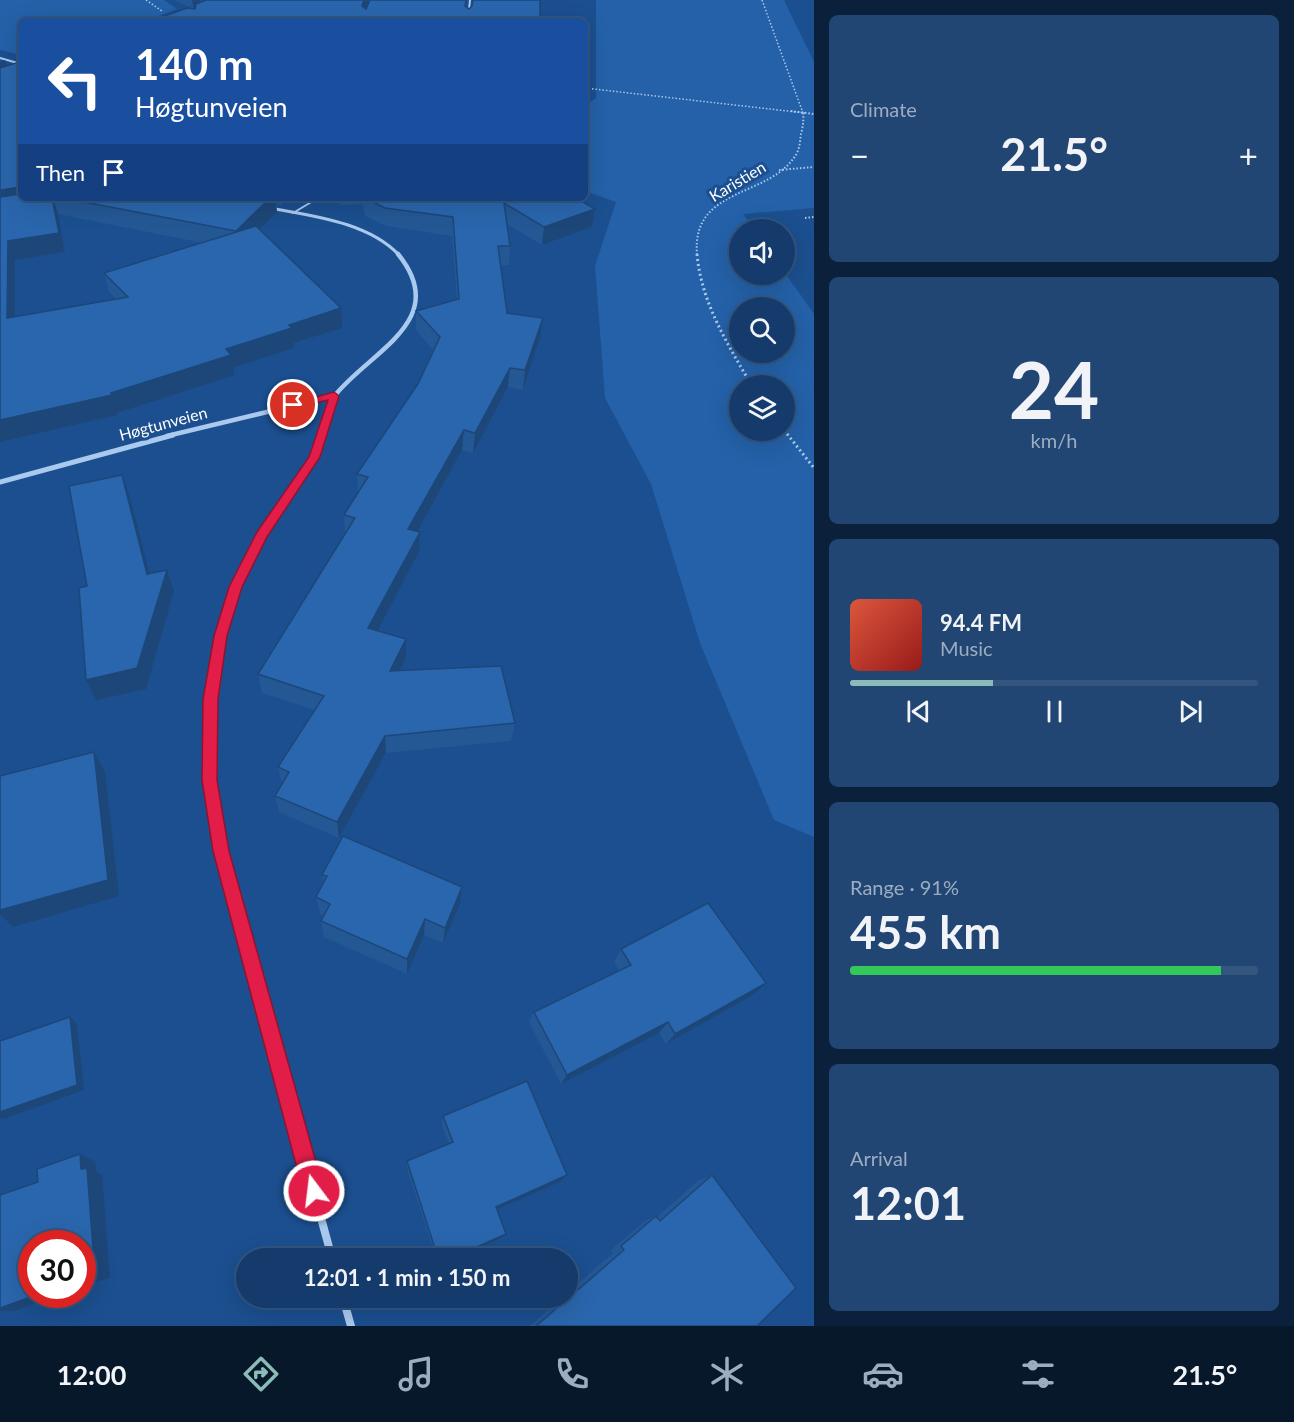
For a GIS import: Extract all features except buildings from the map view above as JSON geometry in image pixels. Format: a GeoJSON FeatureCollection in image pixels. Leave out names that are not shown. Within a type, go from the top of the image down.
{"type":"FeatureCollection","features":[{"type":"Feature","properties":{"kind":"street"},"geometry":{"type":"LineString","coordinates":[[468,18],[470,0]]}},
{"type":"Feature","properties":{"kind":"street"},"geometry":{"type":"LineString","coordinates":[[0,58],[18,63]]}},
{"type":"Feature","properties":{"kind":"street"},"geometry":{"type":"LineString","coordinates":[[263,207],[351,227],[377,238],[395,251],[412,272],[417,289],[416,306],[404,329],[334,396],[314,457],[262,535],[235,587],[220,636],[210,699],[209,780],[221,851],[329,1248]]}},
{"type":"Feature","properties":{"kind":"street","name":"Høgtunveien"},"geometry":{"type":"LineString","coordinates":[[0,482],[230,419],[334,396]]}},
{"type":"Feature","properties":{"kind":"street"},"geometry":{"type":"LineString","coordinates":[[346,1308],[351,1326]]}},
{"type":"Feature","properties":{"kind":"lane"},"geometry":{"type":"LineString","coordinates":[[293,213],[313,201]]}},
{"type":"Feature","properties":{"kind":"path"},"geometry":{"type":"LineString","coordinates":[[146,0],[150,6],[162,11]]}},
{"type":"Feature","properties":{"kind":"path","name":"Karistien"},"geometry":{"type":"LineString","coordinates":[[746,375],[722,334],[702,280],[696,249],[699,226],[710,210],[778,170],[797,153],[805,120],[762,0]]}},
{"type":"Feature","properties":{"kind":"path"},"geometry":{"type":"LineString","coordinates":[[588,88],[814,114]]}},
{"type":"Feature","properties":{"kind":"path"},"geometry":{"type":"LineString","coordinates":[[778,170],[814,167]]}},
{"type":"Feature","properties":{"kind":"path"},"geometry":{"type":"LineString","coordinates":[[806,218],[814,217]]}},
{"type":"Feature","properties":{"kind":"path"},"geometry":{"type":"LineString","coordinates":[[793,441],[814,468]]}},
{"type":"Feature","properties":{"kind":"shaded area"},"geometry":{"type":"Polygon","coordinates":[[[0,0],[164,0],[177,9],[154,18],[18,18],[18,54],[0,50],[0,0]]]}},
{"type":"Feature","properties":{"kind":"shaded area"},"geometry":{"type":"Polygon","coordinates":[[[596,0],[784,0],[814,62],[814,208],[743,214],[747,219],[729,219],[729,285],[793,285],[814,314],[814,837],[774,820],[700,643],[651,484],[605,398],[595,266],[616,202],[588,192],[588,104],[596,98],[596,0]]]}},
{"type":"Feature","properties":{"kind":"route"},"geometry":{"type":"LineString","coordinates":[[293,405],[334,396],[314,457],[262,535],[235,587],[220,636],[210,699],[209,780],[221,851],[314,1191]]}}]}
